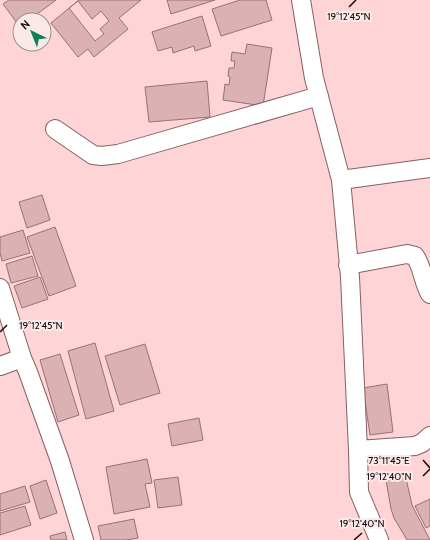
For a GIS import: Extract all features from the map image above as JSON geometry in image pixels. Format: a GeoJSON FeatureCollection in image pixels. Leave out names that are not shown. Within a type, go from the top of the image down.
{"type":"FeatureCollection","features":[{"type":"Feature","properties":{"kind":"street"},"geometry":{"type":"LineString","coordinates":[[301,0],[314,78],[341,180],[348,265],[359,492],[379,540]]}},
{"type":"Feature","properties":{"kind":"street"},"geometry":{"type":"LineString","coordinates":[[55,129],[93,155],[102,156],[118,154],[319,96]]}},
{"type":"Feature","properties":{"kind":"street"},"geometry":{"type":"LineString","coordinates":[[341,180],[430,168]]}},
{"type":"Feature","properties":{"kind":"street"},"geometry":{"type":"LineString","coordinates":[[348,265],[407,254],[415,256],[419,262],[427,289],[430,294]]}},
{"type":"Feature","properties":{"kind":"street"},"geometry":{"type":"LineString","coordinates":[[0,288],[22,358],[60,461],[84,540]]}},
{"type":"Feature","properties":{"kind":"street"},"geometry":{"type":"LineString","coordinates":[[0,366],[22,358]]}},
{"type":"Feature","properties":{"kind":"street"},"geometry":{"type":"LineString","coordinates":[[358,450],[415,446],[422,443],[430,436]]}},
{"type":"Feature","properties":{"kind":"building"},"geometry":{"type":"Polygon","coordinates":[[[9,0],[56,0],[40,12],[12,12],[12,16],[3,4],[9,0]]]}},
{"type":"Feature","properties":{"kind":"building"},"geometry":{"type":"Polygon","coordinates":[[[79,0],[141,0],[119,18],[128,29],[94,57],[88,49],[78,57],[52,24],[52,22],[69,8],[95,41],[104,34],[100,29],[109,21],[101,11],[92,19],[78,1],[74,4],[79,0]]]}},
{"type":"Feature","properties":{"kind":"building"},"geometry":{"type":"Polygon","coordinates":[[[167,0],[215,0],[171,14],[167,0]]]}},
{"type":"Feature","properties":{"kind":"building"},"geometry":{"type":"Polygon","coordinates":[[[240,0],[266,0],[272,20],[221,36],[212,9],[240,0]]]}},
{"type":"Feature","properties":{"kind":"building"},"geometry":{"type":"Polygon","coordinates":[[[202,16],[211,46],[195,51],[194,46],[173,53],[172,47],[158,51],[152,32],[202,16]]]}},
{"type":"Feature","properties":{"kind":"building"},"geometry":{"type":"Polygon","coordinates":[[[247,44],[272,48],[263,106],[223,100],[225,84],[229,85],[229,68],[234,68],[235,61],[231,61],[232,52],[245,54],[247,44]]]}},
{"type":"Feature","properties":{"kind":"building"},"geometry":{"type":"Polygon","coordinates":[[[207,81],[210,117],[149,122],[145,87],[207,81]]]}},
{"type":"Feature","properties":{"kind":"building"},"geometry":{"type":"Polygon","coordinates":[[[42,195],[50,220],[27,228],[19,202],[42,195]]]}},
{"type":"Feature","properties":{"kind":"building"},"geometry":{"type":"Polygon","coordinates":[[[55,227],[76,286],[49,296],[27,237],[55,227]]]}},
{"type":"Feature","properties":{"kind":"building"},"geometry":{"type":"Polygon","coordinates":[[[23,230],[30,253],[2,261],[0,253],[0,237],[23,230]]]}},
{"type":"Feature","properties":{"kind":"building"},"geometry":{"type":"Polygon","coordinates":[[[32,256],[38,276],[11,283],[6,264],[32,256]]]}},
{"type":"Feature","properties":{"kind":"building"},"geometry":{"type":"Polygon","coordinates":[[[40,277],[48,299],[22,308],[14,286],[40,277]]]}},
{"type":"Feature","properties":{"kind":"building"},"geometry":{"type":"Polygon","coordinates":[[[95,343],[114,411],[86,419],[68,351],[95,343]]]}},
{"type":"Feature","properties":{"kind":"building"},"geometry":{"type":"Polygon","coordinates":[[[145,344],[160,393],[120,405],[105,356],[145,344]]]}},
{"type":"Feature","properties":{"kind":"building"},"geometry":{"type":"Polygon","coordinates":[[[60,354],[79,415],[58,422],[40,360],[60,354]]]}},
{"type":"Feature","properties":{"kind":"building"},"geometry":{"type":"Polygon","coordinates":[[[387,384],[393,432],[370,435],[363,388],[387,384]]]}},
{"type":"Feature","properties":{"kind":"building"},"geometry":{"type":"Polygon","coordinates":[[[199,418],[203,440],[172,446],[168,424],[199,418]]]}},
{"type":"Feature","properties":{"kind":"building"},"geometry":{"type":"Polygon","coordinates":[[[147,459],[152,483],[145,484],[150,507],[114,514],[106,467],[147,459]]]}},
{"type":"Feature","properties":{"kind":"building"},"geometry":{"type":"Polygon","coordinates":[[[405,474],[412,505],[430,540],[407,540],[394,518],[386,480],[405,474]]]}},
{"type":"Feature","properties":{"kind":"building"},"geometry":{"type":"Polygon","coordinates":[[[178,477],[182,505],[158,508],[154,480],[178,477]]]}},
{"type":"Feature","properties":{"kind":"building"},"geometry":{"type":"Polygon","coordinates":[[[46,480],[57,513],[40,519],[30,486],[46,480]]]}},
{"type":"Feature","properties":{"kind":"building"},"geometry":{"type":"Polygon","coordinates":[[[25,486],[30,502],[0,511],[0,494],[25,486]]]}},
{"type":"Feature","properties":{"kind":"building"},"geometry":{"type":"Polygon","coordinates":[[[430,499],[430,526],[426,528],[415,506],[430,499]]]}},
{"type":"Feature","properties":{"kind":"building"},"geometry":{"type":"Polygon","coordinates":[[[25,506],[31,525],[0,535],[0,513],[25,506]]]}},
{"type":"Feature","properties":{"kind":"building"},"geometry":{"type":"Polygon","coordinates":[[[134,519],[138,538],[126,540],[101,540],[98,526],[134,519]]]}},
{"type":"Feature","properties":{"kind":"building"},"geometry":{"type":"Polygon","coordinates":[[[65,532],[67,540],[51,540],[50,536],[65,532]]]}}]}
